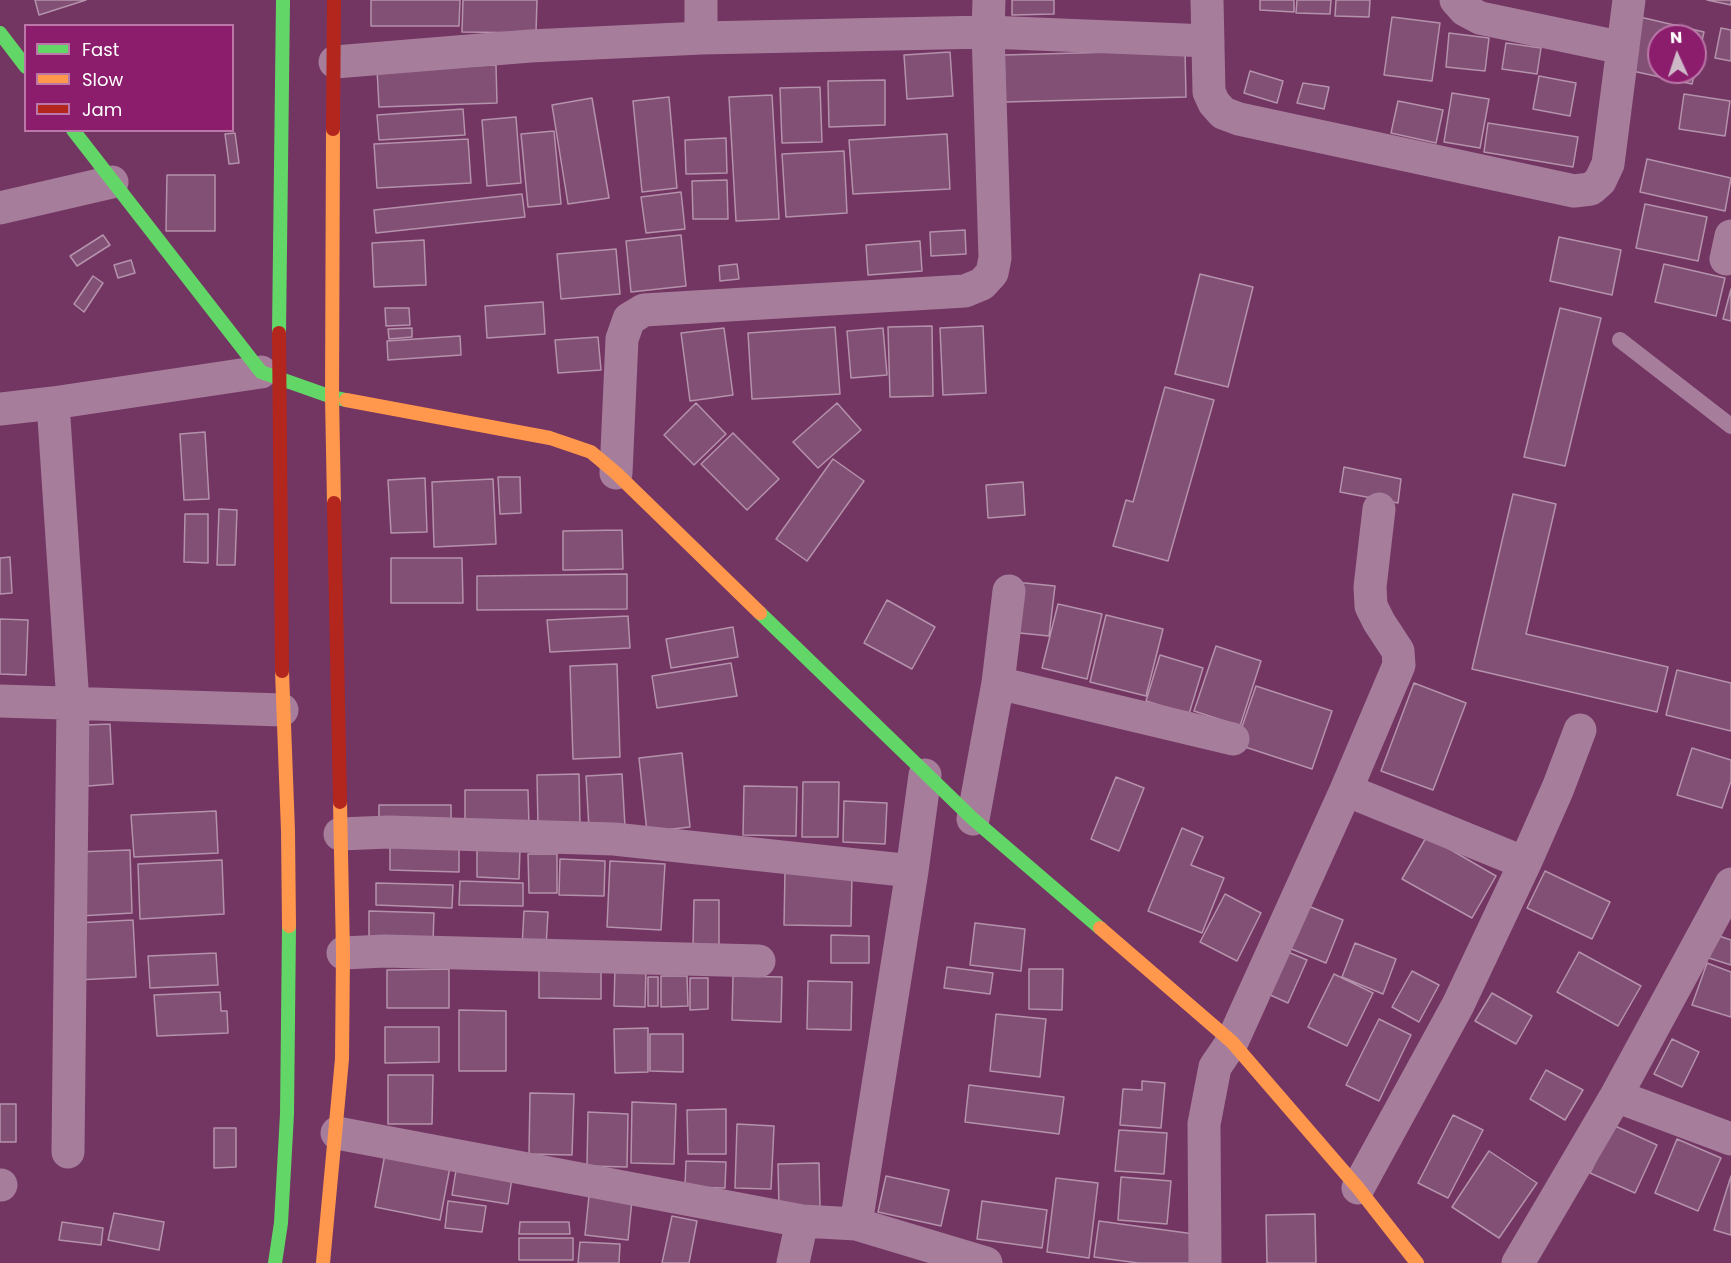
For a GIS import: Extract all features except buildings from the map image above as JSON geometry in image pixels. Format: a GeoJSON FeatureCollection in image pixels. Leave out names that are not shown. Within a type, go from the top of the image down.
{"type":"FeatureCollection","features":[{"type":"Feature","properties":{"kind":"main road"},"geometry":{"type":"LineString","coordinates":[[275,1263],[281,1223],[287,1092],[288,831],[270,376],[283,0]]}},
{"type":"Feature","properties":{"kind":"main road"},"geometry":{"type":"LineString","coordinates":[[323,1263],[337,1133],[342,1059],[343,953],[332,397],[334,0]]}},
{"type":"Feature","properties":{"kind":"main road"},"geometry":{"type":"LineString","coordinates":[[0,33],[24,64]]}},
{"type":"Feature","properties":{"kind":"main road"},"geometry":{"type":"LineString","coordinates":[[74,132],[112,182],[270,376],[332,397],[550,438],[591,452],[616,473],[925,775],[1232,1042],[1358,1188],[1417,1263]]}},
{"type":"Feature","properties":{"kind":"street"},"geometry":{"type":"LineString","coordinates":[[701,0],[701,38]]}},
{"type":"Feature","properties":{"kind":"street"},"geometry":{"type":"LineString","coordinates":[[616,473],[622,339],[629,319],[644,310],[965,291],[982,285],[992,273],[995,258],[989,0]]}},
{"type":"Feature","properties":{"kind":"street"},"geometry":{"type":"LineString","coordinates":[[1207,0],[1209,92],[1214,103],[1223,113],[1239,119],[1574,191],[1591,189],[1600,181],[1608,164],[1629,0]]}},
{"type":"Feature","properties":{"kind":"street"},"geometry":{"type":"LineString","coordinates":[[1456,0],[1465,10],[1480,18],[1623,48]]}},
{"type":"Feature","properties":{"kind":"street"},"geometry":{"type":"LineString","coordinates":[[335,62],[530,46],[701,38],[988,32],[1208,41]]}},
{"type":"Feature","properties":{"kind":"street"},"geometry":{"type":"LineString","coordinates":[[0,208],[112,182]]}},
{"type":"Feature","properties":{"kind":"street"},"geometry":{"type":"LineString","coordinates":[[0,409],[270,376]]}},
{"type":"Feature","properties":{"kind":"street"},"geometry":{"type":"LineString","coordinates":[[53,404],[73,703],[68,1152]]}},
{"type":"Feature","properties":{"kind":"street"},"geometry":{"type":"LineString","coordinates":[[1205,1263],[1204,1124],[1215,1067],[1232,1042],[1346,790],[1399,665],[1398,651],[1371,606],[1370,587],[1379,509]]}},
{"type":"Feature","properties":{"kind":"street"},"geometry":{"type":"LineString","coordinates":[[973,819],[998,683],[1009,591]]}},
{"type":"Feature","properties":{"kind":"street"},"geometry":{"type":"LineString","coordinates":[[998,683],[1233,739]]}},
{"type":"Feature","properties":{"kind":"street"},"geometry":{"type":"LineString","coordinates":[[0,701],[282,710]]}},
{"type":"Feature","properties":{"kind":"street"},"geometry":{"type":"LineString","coordinates":[[1358,1188],[1458,1005],[1525,863],[1558,788],[1580,730]]}},
{"type":"Feature","properties":{"kind":"street"},"geometry":{"type":"LineString","coordinates":[[856,1224],[925,775]]}},
{"type":"Feature","properties":{"kind":"street"},"geometry":{"type":"LineString","coordinates":[[1346,790],[1525,863]]}},
{"type":"Feature","properties":{"kind":"street"},"geometry":{"type":"LineString","coordinates":[[340,834],[389,832],[614,839],[912,871]]}},
{"type":"Feature","properties":{"kind":"street"},"geometry":{"type":"LineString","coordinates":[[1518,1263],[1616,1096],[1731,884]]}},
{"type":"Feature","properties":{"kind":"street"},"geometry":{"type":"LineString","coordinates":[[343,953],[386,951],[759,961]]}},
{"type":"Feature","properties":{"kind":"street"},"geometry":{"type":"LineString","coordinates":[[1616,1096],[1731,1139]]}},
{"type":"Feature","properties":{"kind":"street"},"geometry":{"type":"LineString","coordinates":[[337,1133],[802,1221],[856,1224],[986,1263]]}},
{"type":"Feature","properties":{"kind":"street"},"geometry":{"type":"LineString","coordinates":[[793,1263],[802,1221]]}},
{"type":"Feature","properties":{"kind":"lane"},"geometry":{"type":"LineString","coordinates":[[1620,340],[1731,426]]}},
{"type":"Feature","properties":{"kind":"traffic: fast"},"geometry":{"type":"LineString","coordinates":[[279,333],[283,0]]}},
{"type":"Feature","properties":{"kind":"traffic: fast"},"geometry":{"type":"LineString","coordinates":[[0,33],[24,64]]}},
{"type":"Feature","properties":{"kind":"traffic: fast"},"geometry":{"type":"LineString","coordinates":[[75,132],[261,372],[346,400]]}},
{"type":"Feature","properties":{"kind":"traffic: fast"},"geometry":{"type":"LineString","coordinates":[[760,613],[973,819],[1100,928]]}},
{"type":"Feature","properties":{"kind":"traffic: fast"},"geometry":{"type":"LineString","coordinates":[[275,1263],[281,1223],[287,1114],[289,926]]}},
{"type":"Feature","properties":{"kind":"traffic: slow"},"geometry":{"type":"LineString","coordinates":[[333,129],[334,503]]}},
{"type":"Feature","properties":{"kind":"traffic: slow"},"geometry":{"type":"LineString","coordinates":[[346,400],[550,438],[591,452],[616,473],[760,613]]}},
{"type":"Feature","properties":{"kind":"traffic: slow"},"geometry":{"type":"LineString","coordinates":[[282,671],[289,926]]}},
{"type":"Feature","properties":{"kind":"traffic: slow"},"geometry":{"type":"LineString","coordinates":[[323,1263],[342,1059],[343,953],[340,802]]}},
{"type":"Feature","properties":{"kind":"traffic: slow"},"geometry":{"type":"LineString","coordinates":[[1100,928],[1232,1042],[1358,1188],[1417,1263]]}},
{"type":"Feature","properties":{"kind":"traffic: jam"},"geometry":{"type":"LineString","coordinates":[[333,129],[334,0]]}},
{"type":"Feature","properties":{"kind":"traffic: jam"},"geometry":{"type":"LineString","coordinates":[[279,333],[282,671]]}},
{"type":"Feature","properties":{"kind":"traffic: jam"},"geometry":{"type":"LineString","coordinates":[[334,503],[340,802]]}}]}
